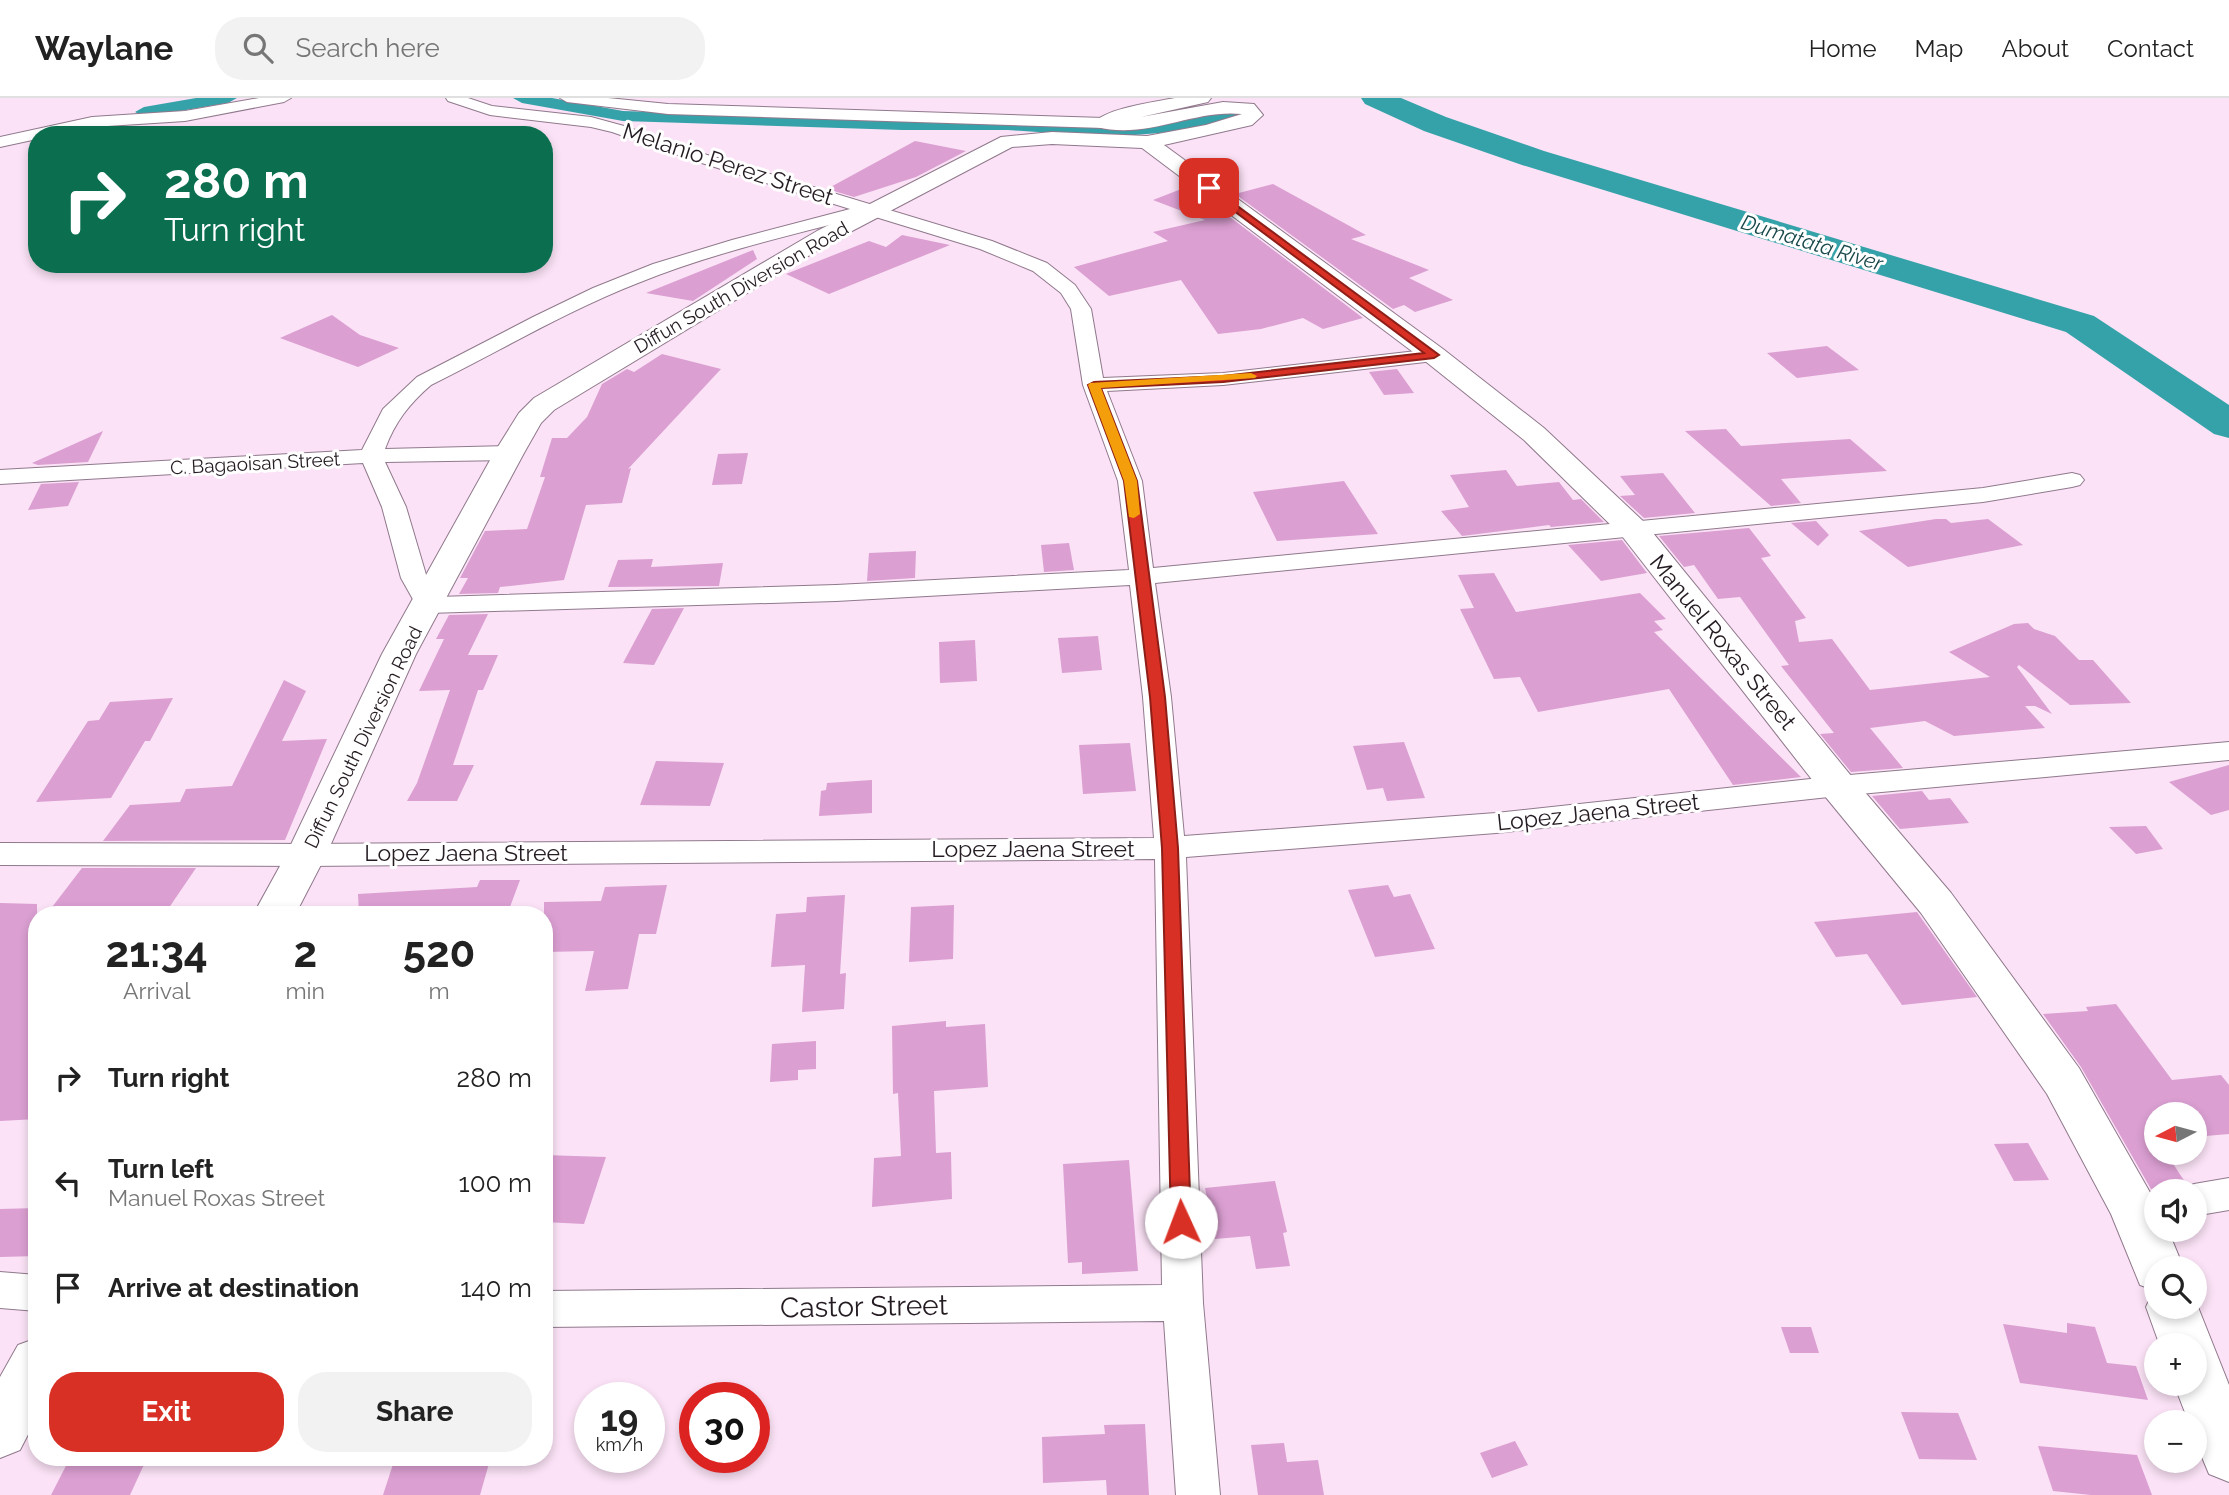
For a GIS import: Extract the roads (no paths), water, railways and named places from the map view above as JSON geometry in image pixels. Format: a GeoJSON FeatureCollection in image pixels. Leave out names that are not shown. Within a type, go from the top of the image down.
{"type":"FeatureCollection","features":[{"type":"Feature","properties":{"kind":"street"},"geometry":{"type":"LineString","coordinates":[[92,122],[186,116],[284,98]]}},
{"type":"Feature","properties":{"kind":"street","name":"Melanio Perez Street"},"geometry":{"type":"LineString","coordinates":[[453,98],[490,110],[605,125],[698,157],[986,245],[1040,267],[1068,289],[1081,309],[1094,385],[1130,481],[1157,697],[1170,848],[1184,1303],[1198,1495]]}},
{"type":"Feature","properties":{"kind":"street"},"geometry":{"type":"LineString","coordinates":[[567,98],[668,109],[1104,123],[1125,115],[1201,98]]}},
{"type":"Feature","properties":{"kind":"street"},"geometry":{"type":"LineString","coordinates":[[74,126],[156,102]]}},
{"type":"Feature","properties":{"kind":"street","name":"Diffun South Diversion Road"},"geometry":{"type":"LineString","coordinates":[[279,906],[306,855],[399,654],[529,419],[552,399],[825,236],[1008,141],[1052,138],[1147,142],[1208,131],[1245,121],[1253,115],[1247,108],[1237,107],[1150,123],[1104,123]]}},
{"type":"Feature","properties":{"kind":"street"},"geometry":{"type":"LineString","coordinates":[[0,142],[28,136]]}},
{"type":"Feature","properties":{"kind":"street","name":"Manuel Roxas Street"},"geometry":{"type":"LineString","coordinates":[[1147,142],[1434,355],[1534,435],[1633,529],[1838,786],[1936,902],[2063,1081],[2144,1206]]}},
{"type":"Feature","properties":{"kind":"street"},"geometry":{"type":"LineString","coordinates":[[874,210],[721,248],[658,269],[594,296],[424,381],[400,400],[383,423],[371,456],[394,507],[414,578],[428,605],[836,593],[1140,577],[1983,495],[2072,480]]}},
{"type":"Feature","properties":{"kind":"street"},"geometry":{"type":"LineString","coordinates":[[1094,385],[1223,379],[1434,355]]}},
{"type":"Feature","properties":{"kind":"street","name":"C. Bagaoisan Street"},"geometry":{"type":"LineString","coordinates":[[0,477],[371,456],[509,453]]}},
{"type":"Feature","properties":{"kind":"street","name":"Lopez Jaena Street"},"geometry":{"type":"LineString","coordinates":[[0,854],[306,855],[1170,848],[1496,823],[1838,786],[2229,751]]}},
{"type":"Feature","properties":{"kind":"street"},"geometry":{"type":"LineString","coordinates":[[2207,1198],[2229,1194]]}},
{"type":"Feature","properties":{"kind":"street"},"geometry":{"type":"LineString","coordinates":[[0,1290],[28,1292]]}},
{"type":"Feature","properties":{"kind":"street","name":"Castor Street"},"geometry":{"type":"LineString","coordinates":[[553,1309],[1184,1303]]}},
{"type":"Feature","properties":{"kind":"street"},"geometry":{"type":"LineString","coordinates":[[0,1431],[28,1380]]}},
{"type":"Feature","properties":{"kind":"street"},"geometry":{"type":"LineString","coordinates":[[2206,1396],[2229,1455]]}},
{"type":"Feature","properties":{"kind":"waterway"},"geometry":{"type":"LineString","coordinates":[[144,112],[228,98]]}},
{"type":"Feature","properties":{"kind":"waterway"},"geometry":{"type":"LineString","coordinates":[[522,98],[623,116],[902,125],[1008,125],[1111,131],[1183,126],[1238,113]]}},
{"type":"Feature","properties":{"kind":"waterway","name":"Dumatata River"},"geometry":{"type":"LineString","coordinates":[[1376,98],[1435,124],[1533,158],[2080,324],[2229,425]]}}]}
